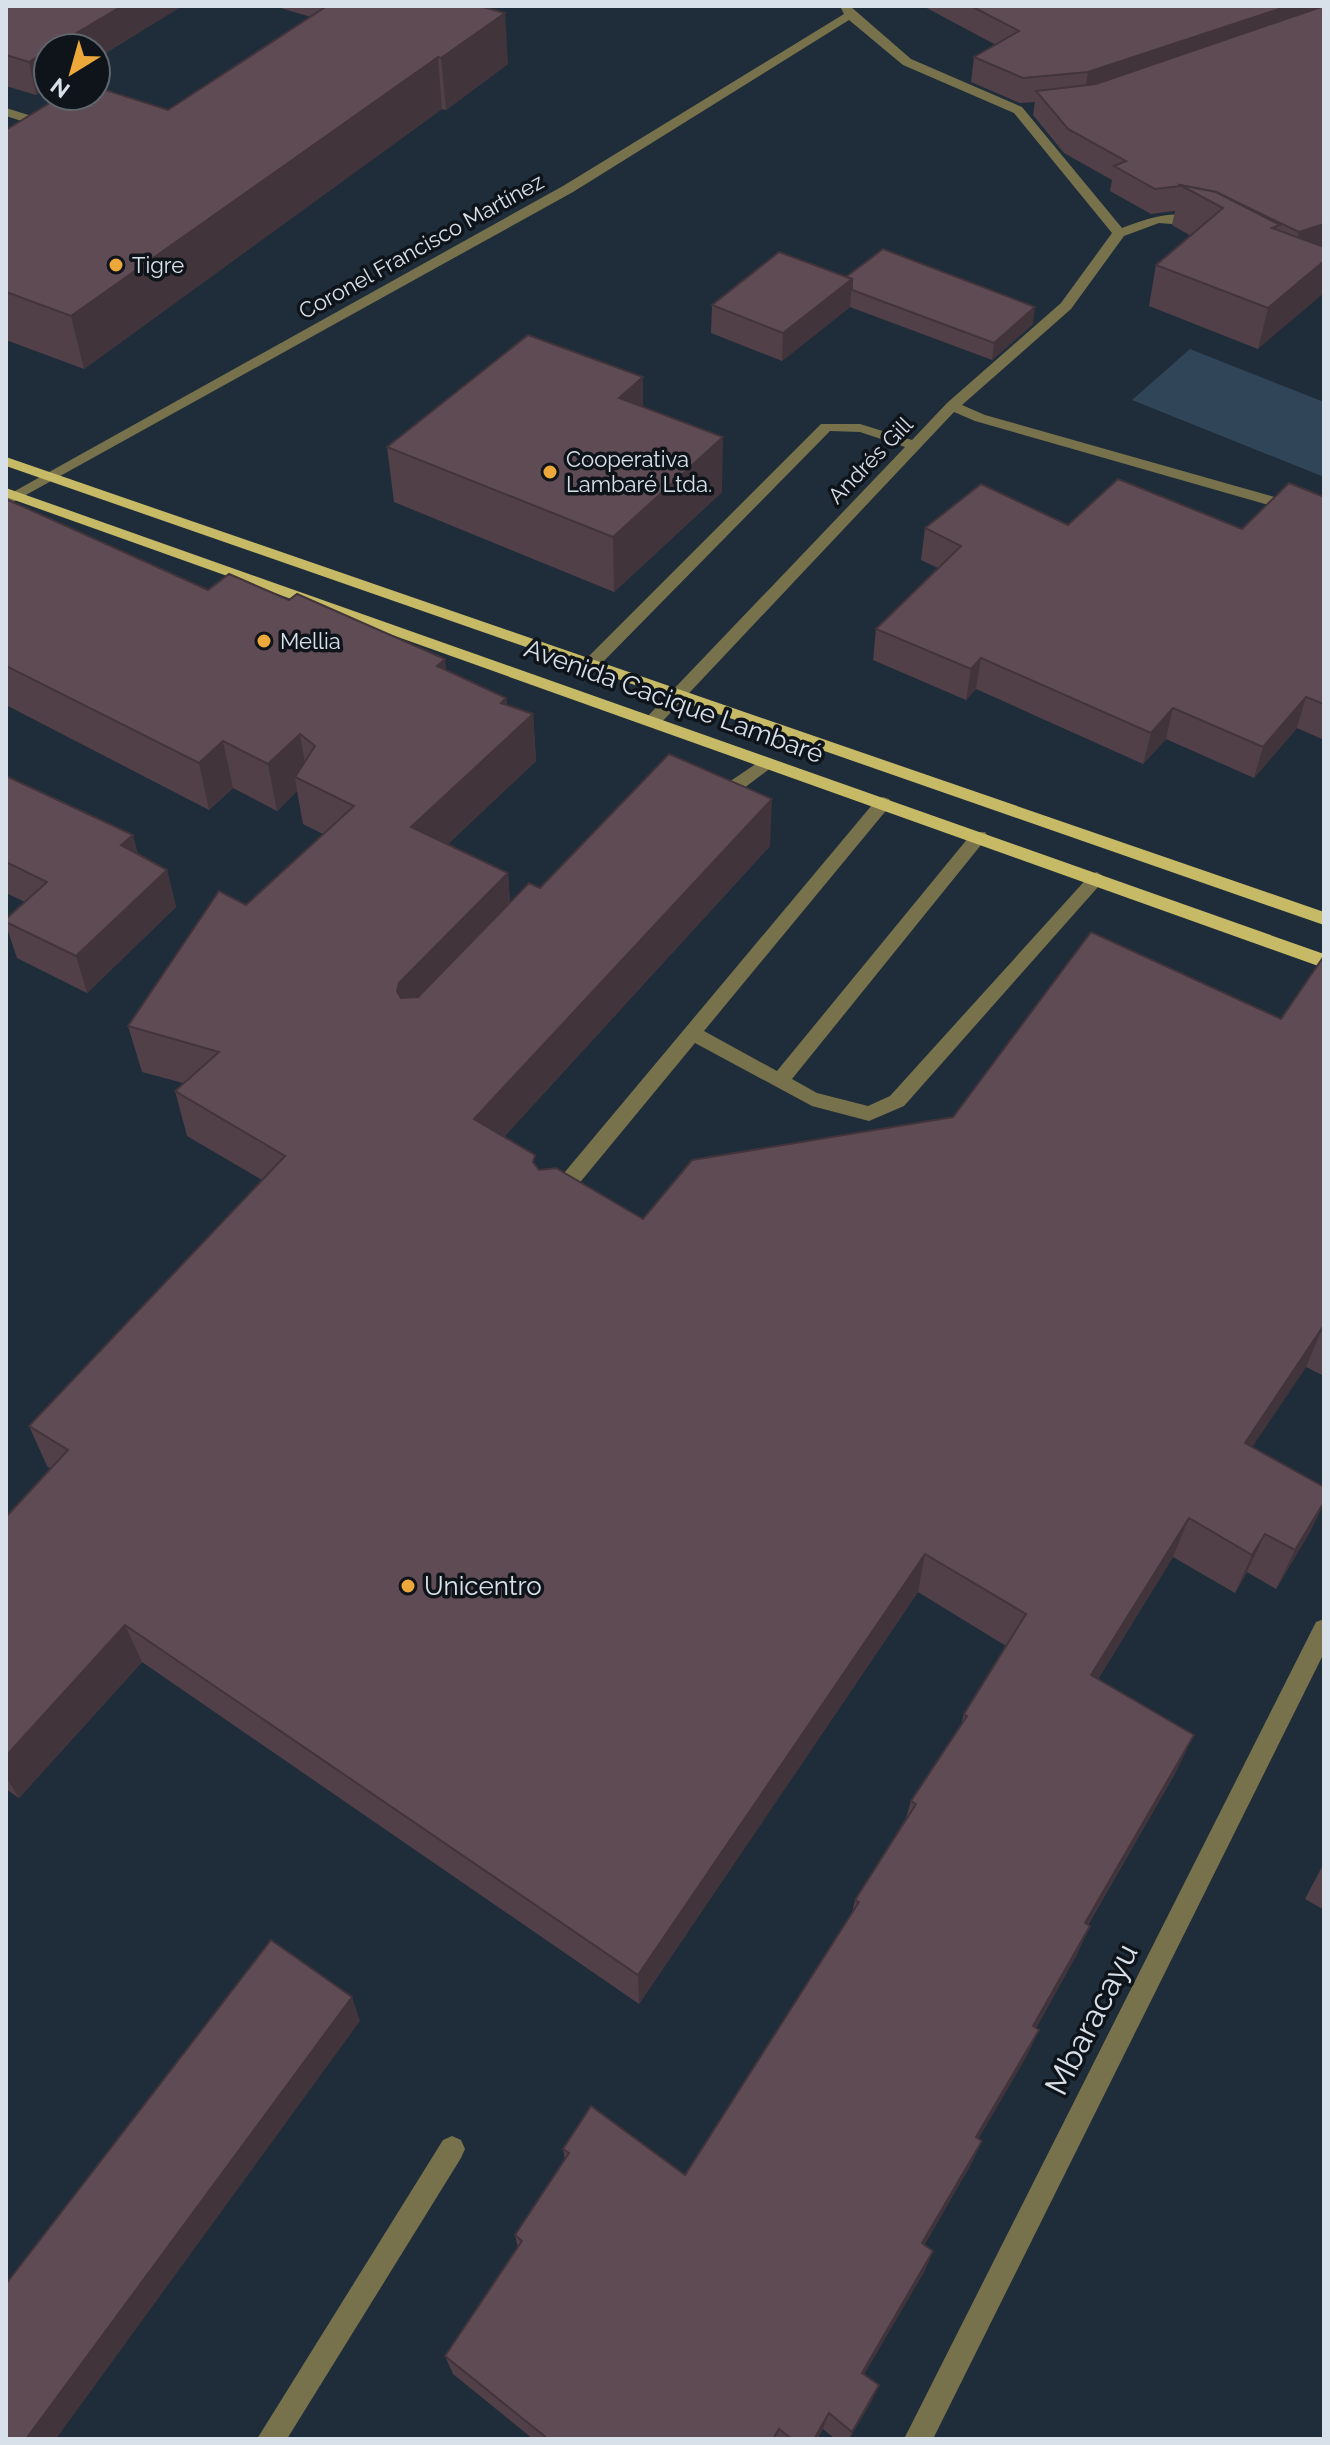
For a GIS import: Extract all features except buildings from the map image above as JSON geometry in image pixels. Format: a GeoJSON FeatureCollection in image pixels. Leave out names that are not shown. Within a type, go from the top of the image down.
{"type":"FeatureCollection","features":[{"type":"Feature","properties":{"kind":"main road","name":"Avenida Cacique Lambaré"},"geometry":{"type":"LineString","coordinates":[[6,461],[1324,919]]}},
{"type":"Feature","properties":{"kind":"main road","name":"Avenida Cacique Lambaré"},"geometry":{"type":"LineString","coordinates":[[10,496],[979,836],[1324,961]]}},
{"type":"Feature","properties":{"kind":"street"},"geometry":{"type":"LineString","coordinates":[[847,11],[907,62],[1018,110],[1119,233],[1158,219],[1174,218],[1213,226]]}},
{"type":"Feature","properties":{"kind":"street","name":"Coronel Francisco Martínez"},"geometry":{"type":"LineString","coordinates":[[10,496],[52,477],[568,189],[847,11]]}},
{"type":"Feature","properties":{"kind":"street"},"geometry":{"type":"LineString","coordinates":[[1018,110],[1032,109]]}},
{"type":"Feature","properties":{"kind":"street"},"geometry":{"type":"LineString","coordinates":[[6,112],[31,120]]}},
{"type":"Feature","properties":{"kind":"street","name":"Andrés Gill"},"geometry":{"type":"LineString","coordinates":[[653,721],[675,694],[952,406],[1066,306],[1119,233]]}},
{"type":"Feature","properties":{"kind":"street"},"geometry":{"type":"LineString","coordinates":[[952,406],[980,418],[1324,516]]}},
{"type":"Feature","properties":{"kind":"street"},"geometry":{"type":"LineString","coordinates":[[591,664],[826,427],[845,424],[864,427],[914,446]]}},
{"type":"Feature","properties":{"kind":"street"},"geometry":{"type":"LineString","coordinates":[[691,789],[724,790],[766,763]]}},
{"type":"Feature","properties":{"kind":"street"},"geometry":{"type":"LineString","coordinates":[[549,1205],[883,803]]}},
{"type":"Feature","properties":{"kind":"street"},"geometry":{"type":"LineString","coordinates":[[779,1081],[979,836]]}},
{"type":"Feature","properties":{"kind":"street"},"geometry":{"type":"LineString","coordinates":[[692,1033],[812,1099],[869,1114],[897,1101],[1097,878]]}},
{"type":"Feature","properties":{"kind":"street","name":"Mbaracayu"},"geometry":{"type":"LineString","coordinates":[[918,2439],[1324,1629]]}},
{"type":"Feature","properties":{"kind":"street"},"geometry":{"type":"LineString","coordinates":[[271,2439],[452,2149]]}},
{"type":"Feature","properties":{"kind":"shaded area"},"geometry":{"type":"Polygon","coordinates":[[[1190,349],[1324,402],[1324,477],[1132,400],[1190,349]]]}},
{"type":"Feature","properties":{"kind":"place","name":"Tigre"},"geometry":{"type":"Point","coordinates":[116,265]}},
{"type":"Feature","properties":{"kind":"place","name":"Cooperativa Lambaré Ltda."},"geometry":{"type":"Point","coordinates":[550,472]}},
{"type":"Feature","properties":{"kind":"place","name":"Mellia"},"geometry":{"type":"Point","coordinates":[264,641]}},
{"type":"Feature","properties":{"kind":"place","name":"Unicentro"},"geometry":{"type":"Point","coordinates":[408,1586]}}]}
